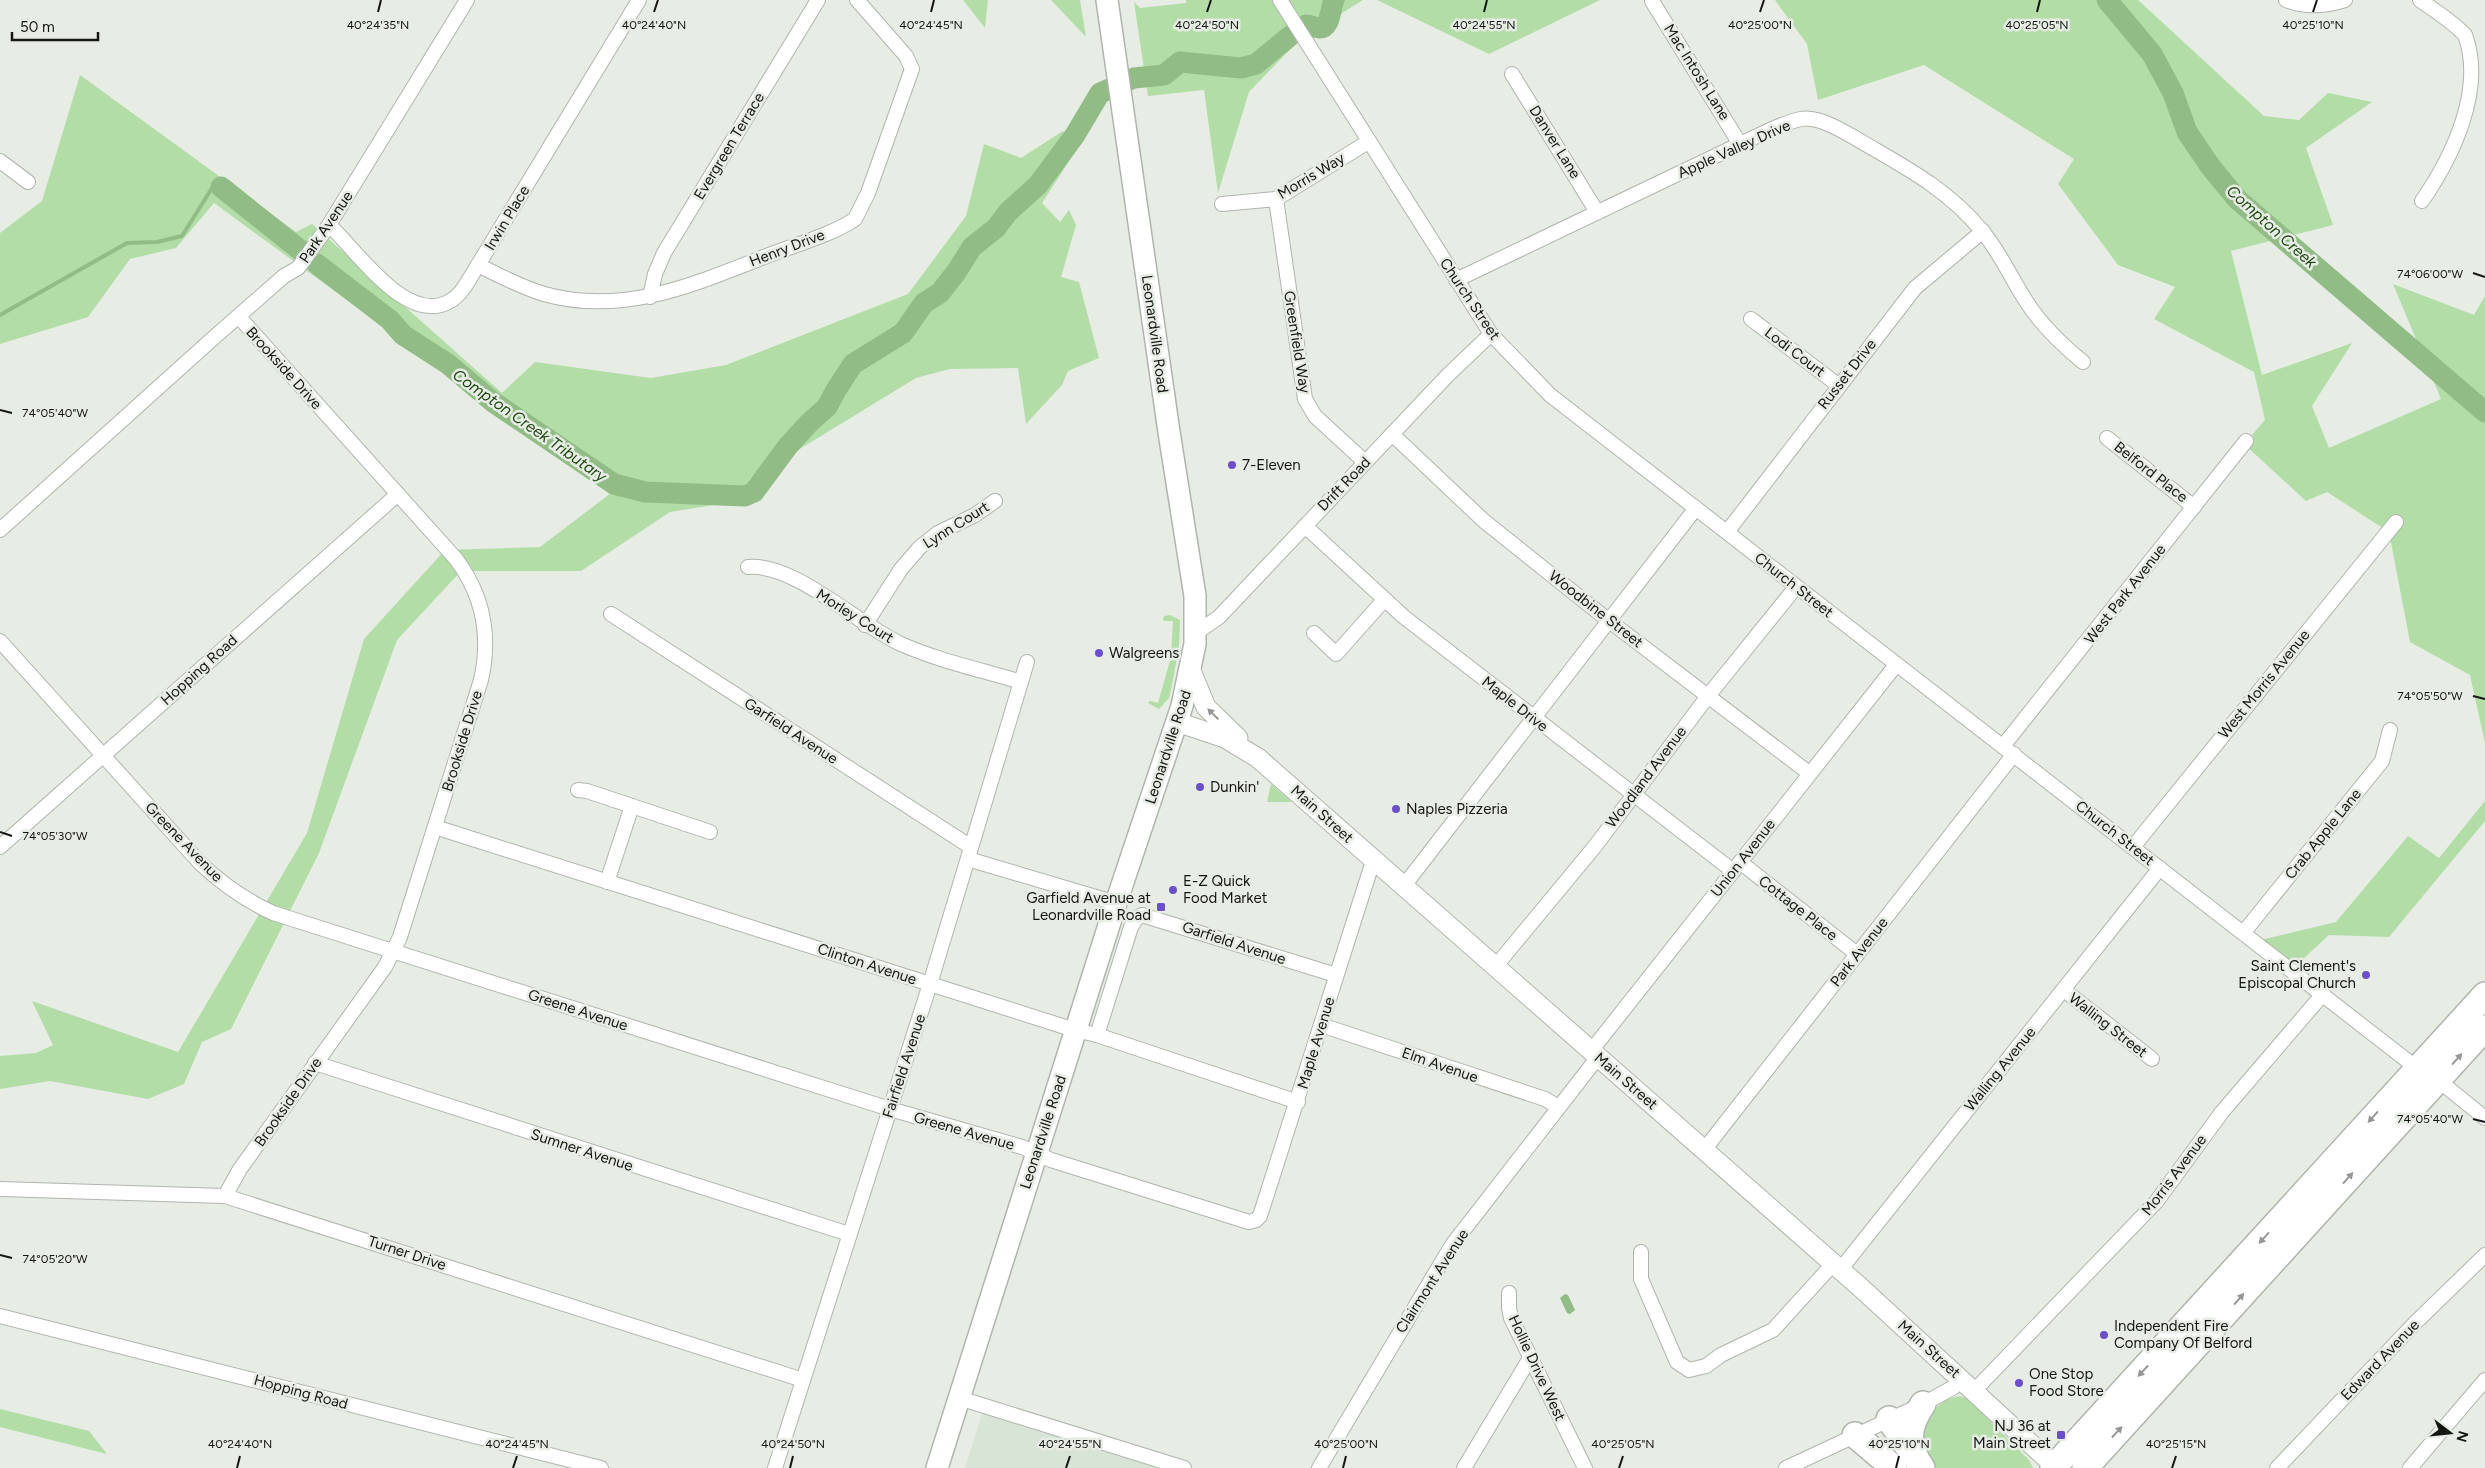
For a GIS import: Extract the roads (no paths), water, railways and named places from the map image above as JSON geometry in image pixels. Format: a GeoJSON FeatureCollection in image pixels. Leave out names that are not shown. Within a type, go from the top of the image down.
{"type":"FeatureCollection","features":[{"type":"Feature","properties":{"kind":"highway"},"geometry":{"type":"LineString","coordinates":[[2085,1468],[2428,1075],[2485,995]]}},
{"type":"Feature","properties":{"kind":"highway"},"geometry":{"type":"LineString","coordinates":[[2055,1467],[2428,1075],[2485,1028]]}},
{"type":"Feature","properties":{"kind":"highway"},"geometry":{"type":"LineString","coordinates":[[1909,1463],[1910,1434],[1913,1418],[1922,1404]]}},
{"type":"Feature","properties":{"kind":"highway"},"geometry":{"type":"LineString","coordinates":[[1889,1419],[1909,1463]]}},
{"type":"Feature","properties":{"kind":"highway"},"geometry":{"type":"LineString","coordinates":[[1855,1435],[1909,1463]]}},
{"type":"Feature","properties":{"kind":"main road","name":"Leonardville Road"},"geometry":{"type":"LineString","coordinates":[[938,1468],[1116,902],[1177,722],[1191,670],[1196,633],[1195,596],[1169,432],[1107,0]]}},
{"type":"Feature","properties":{"kind":"street","name":"Park Avenue"},"geometry":{"type":"LineString","coordinates":[[0,530],[284,276],[298,268],[329,225],[467,0]]}},
{"type":"Feature","properties":{"kind":"street","name":"Irwin Place"},"geometry":{"type":"LineString","coordinates":[[329,225],[343,238],[378,279],[419,304],[438,306],[452,301],[459,294],[478,265],[640,0]]}},
{"type":"Feature","properties":{"kind":"street","name":"Evergreen Terrace"},"geometry":{"type":"LineString","coordinates":[[650,297],[655,274],[664,253],[818,0]]}},
{"type":"Feature","properties":{"kind":"street","name":"Henry Drive"},"geometry":{"type":"LineString","coordinates":[[478,265],[513,282],[564,298],[625,302],[692,285],[849,224],[859,214],[912,69],[906,56],[856,0]]}},
{"type":"Feature","properties":{"kind":"street","name":"Church Street"},"geometry":{"type":"LineString","coordinates":[[1280,0],[1491,334],[1550,395],[1896,665],[2009,750],[2485,1118]]}},
{"type":"Feature","properties":{"kind":"street"},"geometry":{"type":"LineString","coordinates":[[2286,0],[2315,5],[2328,5],[2345,0]]}},
{"type":"Feature","properties":{"kind":"street"},"geometry":{"type":"LineString","coordinates":[[2420,0],[2466,36],[2479,58],[2484,75],[2484,88]]}},
{"type":"Feature","properties":{"kind":"street","name":"Mac Intosh Lane"},"geometry":{"type":"LineString","coordinates":[[1652,1],[1740,144]]}},
{"type":"Feature","properties":{"kind":"street","name":"Danver Lane"},"geometry":{"type":"LineString","coordinates":[[1512,74],[1597,212]]}},
{"type":"Feature","properties":{"kind":"street"},"geometry":{"type":"LineString","coordinates":[[2422,200],[2466,138],[2480,112]]}},
{"type":"Feature","properties":{"kind":"street","name":"Apple Valley Drive"},"geometry":{"type":"LineString","coordinates":[[1456,280],[1740,144],[1802,119],[1822,122],[1932,183],[1958,204],[1983,231],[2039,320],[2060,343],[2083,362]]}},
{"type":"Feature","properties":{"kind":"street","name":"Morris Way"},"geometry":{"type":"LineString","coordinates":[[1222,204],[1276,199],[1368,142]]}},
{"type":"Feature","properties":{"kind":"street"},"geometry":{"type":"LineString","coordinates":[[0,161],[28,182]]}},
{"type":"Feature","properties":{"kind":"street","name":"Greenfield Way"},"geometry":{"type":"LineString","coordinates":[[1276,199],[1305,399],[1315,416],[1365,462]]}},
{"type":"Feature","properties":{"kind":"street","name":"Russet Drive"},"geometry":{"type":"LineString","coordinates":[[1727,532],[1838,385],[1915,288],[1983,231]]}},
{"type":"Feature","properties":{"kind":"street","name":"Brookside Drive"},"geometry":{"type":"LineString","coordinates":[[225,1196],[240,1169],[393,952],[400,937],[435,827],[481,680],[486,656],[486,632],[478,597],[466,572],[239,317]]}},
{"type":"Feature","properties":{"kind":"street","name":"Lodi Court"},"geometry":{"type":"LineString","coordinates":[[1751,319],[1838,385]]}},
{"type":"Feature","properties":{"kind":"street","name":"Drift Road"},"geometry":{"type":"LineString","coordinates":[[1196,633],[1219,617],[1465,357],[1491,334]]}},
{"type":"Feature","properties":{"kind":"street","name":"Woodbine Street"},"geometry":{"type":"LineString","coordinates":[[1392,434],[1484,521],[1608,620],[1809,773]]}},
{"type":"Feature","properties":{"kind":"street","name":"Belford Place"},"geometry":{"type":"LineString","coordinates":[[2107,438],[2194,507]]}},
{"type":"Feature","properties":{"kind":"street","name":"West Park Avenue"},"geometry":{"type":"LineString","coordinates":[[2009,750],[2246,441]]}},
{"type":"Feature","properties":{"kind":"street","name":"Hopping Road"},"geometry":{"type":"LineString","coordinates":[[0,847],[398,494]]}},
{"type":"Feature","properties":{"kind":"street","name":"Lynn Court"},"geometry":{"type":"LineString","coordinates":[[865,625],[904,565],[920,546],[938,533],[975,515],[996,501]]}},
{"type":"Feature","properties":{"kind":"street"},"geometry":{"type":"LineString","coordinates":[[1403,887],[1608,620],[1649,572],[1696,508]]}},
{"type":"Feature","properties":{"kind":"street","name":"West Morris Avenue"},"geometry":{"type":"LineString","coordinates":[[2133,847],[2396,522]]}},
{"type":"Feature","properties":{"kind":"street","name":"Maple Drive"},"geometry":{"type":"LineString","coordinates":[[1305,526],[1384,600],[1533,718],[1633,795],[1736,867]]}},
{"type":"Feature","properties":{"kind":"street","name":"Morley Court"},"geometry":{"type":"LineString","coordinates":[[748,566],[776,570],[791,576],[865,625],[904,645],[1021,682]]}},
{"type":"Feature","properties":{"kind":"street","name":"Woodland Avenue"},"geometry":{"type":"LineString","coordinates":[[1495,967],[1522,938],[1708,696],[1796,587]]}},
{"type":"Feature","properties":{"kind":"street"},"geometry":{"type":"LineString","coordinates":[[1314,633],[1336,654],[1384,600]]}},
{"type":"Feature","properties":{"kind":"street","name":"Garfield Avenue"},"geometry":{"type":"LineString","coordinates":[[611,614],[970,853],[1116,902]]}},
{"type":"Feature","properties":{"kind":"street","name":"Greene Avenue"},"geometry":{"type":"LineString","coordinates":[[0,641],[200,863],[234,891],[273,913],[890,1109],[1036,1153],[1070,1166],[1253,1222]]}},
{"type":"Feature","properties":{"kind":"street","name":"Fairfield Avenue"},"geometry":{"type":"LineString","coordinates":[[775,1468],[930,984],[1027,662]]}},
{"type":"Feature","properties":{"kind":"street","name":"Union Avenue"},"geometry":{"type":"LineString","coordinates":[[1594,1054],[1736,867],[1896,665]]}},
{"type":"Feature","properties":{"kind":"street"},"geometry":{"type":"LineString","coordinates":[[1191,670],[1206,706],[1258,758]]}},
{"type":"Feature","properties":{"kind":"street","name":"Main Street"},"geometry":{"type":"LineString","coordinates":[[1177,722],[1225,738],[1258,758],[1836,1267],[1968,1385],[2055,1467]]}},
{"type":"Feature","properties":{"kind":"street","name":"Crab Apple Lane"},"geometry":{"type":"LineString","coordinates":[[2244,932],[2382,761],[2390,730]]}},
{"type":"Feature","properties":{"kind":"street","name":"Park Avenue"},"geometry":{"type":"LineString","coordinates":[[1704,1150],[1857,954],[2009,750]]}},
{"type":"Feature","properties":{"kind":"street"},"geometry":{"type":"LineString","coordinates":[[578,790],[587,791],[710,832]]}},
{"type":"Feature","properties":{"kind":"street"},"geometry":{"type":"LineString","coordinates":[[607,882],[632,806]]}},
{"type":"Feature","properties":{"kind":"street","name":"Clinton Avenue"},"geometry":{"type":"LineString","coordinates":[[435,827],[1075,1030],[1097,1035],[1298,1102]]}},
{"type":"Feature","properties":{"kind":"street","name":"Maple Avenue"},"geometry":{"type":"LineString","coordinates":[[1253,1222],[1260,1216],[1374,860]]}},
{"type":"Feature","properties":{"kind":"street","name":"Cottage Place"},"geometry":{"type":"LineString","coordinates":[[1736,867],[1857,954]]}},
{"type":"Feature","properties":{"kind":"street","name":"Walling Avenue"},"geometry":{"type":"LineString","coordinates":[[1640,1252],[1641,1279],[1646,1293],[1671,1345],[1676,1362],[1689,1370],[1706,1366],[1721,1355],[1773,1330],[1836,1267],[2064,990],[2160,868]]}},
{"type":"Feature","properties":{"kind":"street","name":"Garfield Avenue"},"geometry":{"type":"LineString","coordinates":[[1097,1035],[1131,927],[1136,919],[1142,915],[1336,975]]}},
{"type":"Feature","properties":{"kind":"street","name":"Walling Street"},"geometry":{"type":"LineString","coordinates":[[2064,990],[2152,1060]]}},
{"type":"Feature","properties":{"kind":"street","name":"Morris Avenue"},"geometry":{"type":"LineString","coordinates":[[1786,1468],[1954,1387],[1968,1385],[2156,1202],[2222,1112],[2323,994]]}},
{"type":"Feature","properties":{"kind":"street","name":"Elm Avenue"},"geometry":{"type":"LineString","coordinates":[[1321,1025],[1545,1099],[1558,1107]]}},
{"type":"Feature","properties":{"kind":"street","name":"Clairmont Avenue"},"geometry":{"type":"LineString","coordinates":[[1319,1468],[1442,1260],[1558,1107],[1594,1054]]}},
{"type":"Feature","properties":{"kind":"street","name":"Sumner Avenue"},"geometry":{"type":"LineString","coordinates":[[315,1063],[849,1234]]}},
{"type":"Feature","properties":{"kind":"street","name":"Turner Drive"},"geometry":{"type":"LineString","coordinates":[[0,1189],[225,1196],[803,1380]]}},
{"type":"Feature","properties":{"kind":"street","name":"Edward Avenue"},"geometry":{"type":"LineString","coordinates":[[2276,1468],[2415,1324],[2485,1255]]}},
{"type":"Feature","properties":{"kind":"street","name":"Hollie Drive West"},"geometry":{"type":"LineString","coordinates":[[1509,1293],[1511,1318],[1585,1468]]}},
{"type":"Feature","properties":{"kind":"street","name":"Hopping Road"},"geometry":{"type":"LineString","coordinates":[[0,1316],[602,1468]]}},
{"type":"Feature","properties":{"kind":"street"},"geometry":{"type":"LineString","coordinates":[[1464,1468],[1530,1358]]}},
{"type":"Feature","properties":{"kind":"street"},"geometry":{"type":"LineString","coordinates":[[2410,1468],[2485,1380]]}},
{"type":"Feature","properties":{"kind":"street"},"geometry":{"type":"LineString","coordinates":[[960,1398],[1184,1468]]}},
{"type":"Feature","properties":{"kind":"waterway","name":"Compton Creek Tributary"},"geometry":{"type":"LineString","coordinates":[[1306,25],[1316,28],[1326,25],[1334,0]]}},
{"type":"Feature","properties":{"kind":"waterway","name":"Compton Creek"},"geometry":{"type":"LineString","coordinates":[[2107,0],[2152,54],[2173,93],[2187,132],[2210,166],[2237,199],[2485,412]]}},
{"type":"Feature","properties":{"kind":"waterway","name":"Compton Creek Tributary"},"geometry":{"type":"LineString","coordinates":[[317,264],[390,320],[403,335],[448,364],[493,402],[614,484],[645,492],[745,496],[754,492],[788,446],[827,407],[853,364],[903,333],[924,303],[940,293],[972,247],[996,228],[1008,212],[1038,185],[1075,135],[1100,93],[1134,78],[1164,75],[1180,62],[1241,68],[1256,64],[1290,36]]}},
{"type":"Feature","properties":{"kind":"waterway","name":"Compton Creek Tributary"},"geometry":{"type":"LineString","coordinates":[[0,315],[127,243],[157,242],[182,236],[212,188],[221,187]]}},
{"type":"Feature","properties":{"kind":"waterway","name":"Compton Creek Tributary"},"geometry":{"type":"LineString","coordinates":[[221,187],[300,250]]}},
{"type":"Feature","properties":{"kind":"place","name":"7-Eleven"},"geometry":{"type":"Point","coordinates":[1232,465]}},
{"type":"Feature","properties":{"kind":"place","name":"Walgreens"},"geometry":{"type":"Point","coordinates":[1099,653]}},
{"type":"Feature","properties":{"kind":"place","name":"Dunkin'"},"geometry":{"type":"Point","coordinates":[1200,787]}},
{"type":"Feature","properties":{"kind":"place","name":"Naples Pizzeria"},"geometry":{"type":"Point","coordinates":[1396,809]}},
{"type":"Feature","properties":{"kind":"place","name":"E-Z Quick Food Market"},"geometry":{"type":"Point","coordinates":[1173,890]}},
{"type":"Feature","properties":{"kind":"place","name":"Garfield Avenue at Leonardville Road"},"geometry":{"type":"Point","coordinates":[1161,907]}},
{"type":"Feature","properties":{"kind":"place","name":"Saint Clement's Episcopal Church"},"geometry":{"type":"Point","coordinates":[2366,975]}},
{"type":"Feature","properties":{"kind":"place","name":"Independent Fire Company Of Belford"},"geometry":{"type":"Point","coordinates":[2104,1335]}},
{"type":"Feature","properties":{"kind":"place","name":"One Stop Food Store"},"geometry":{"type":"Point","coordinates":[2019,1383]}},
{"type":"Feature","properties":{"kind":"place","name":"NJ 36 at Main Street"},"geometry":{"type":"Point","coordinates":[2061,1435]}}]}
